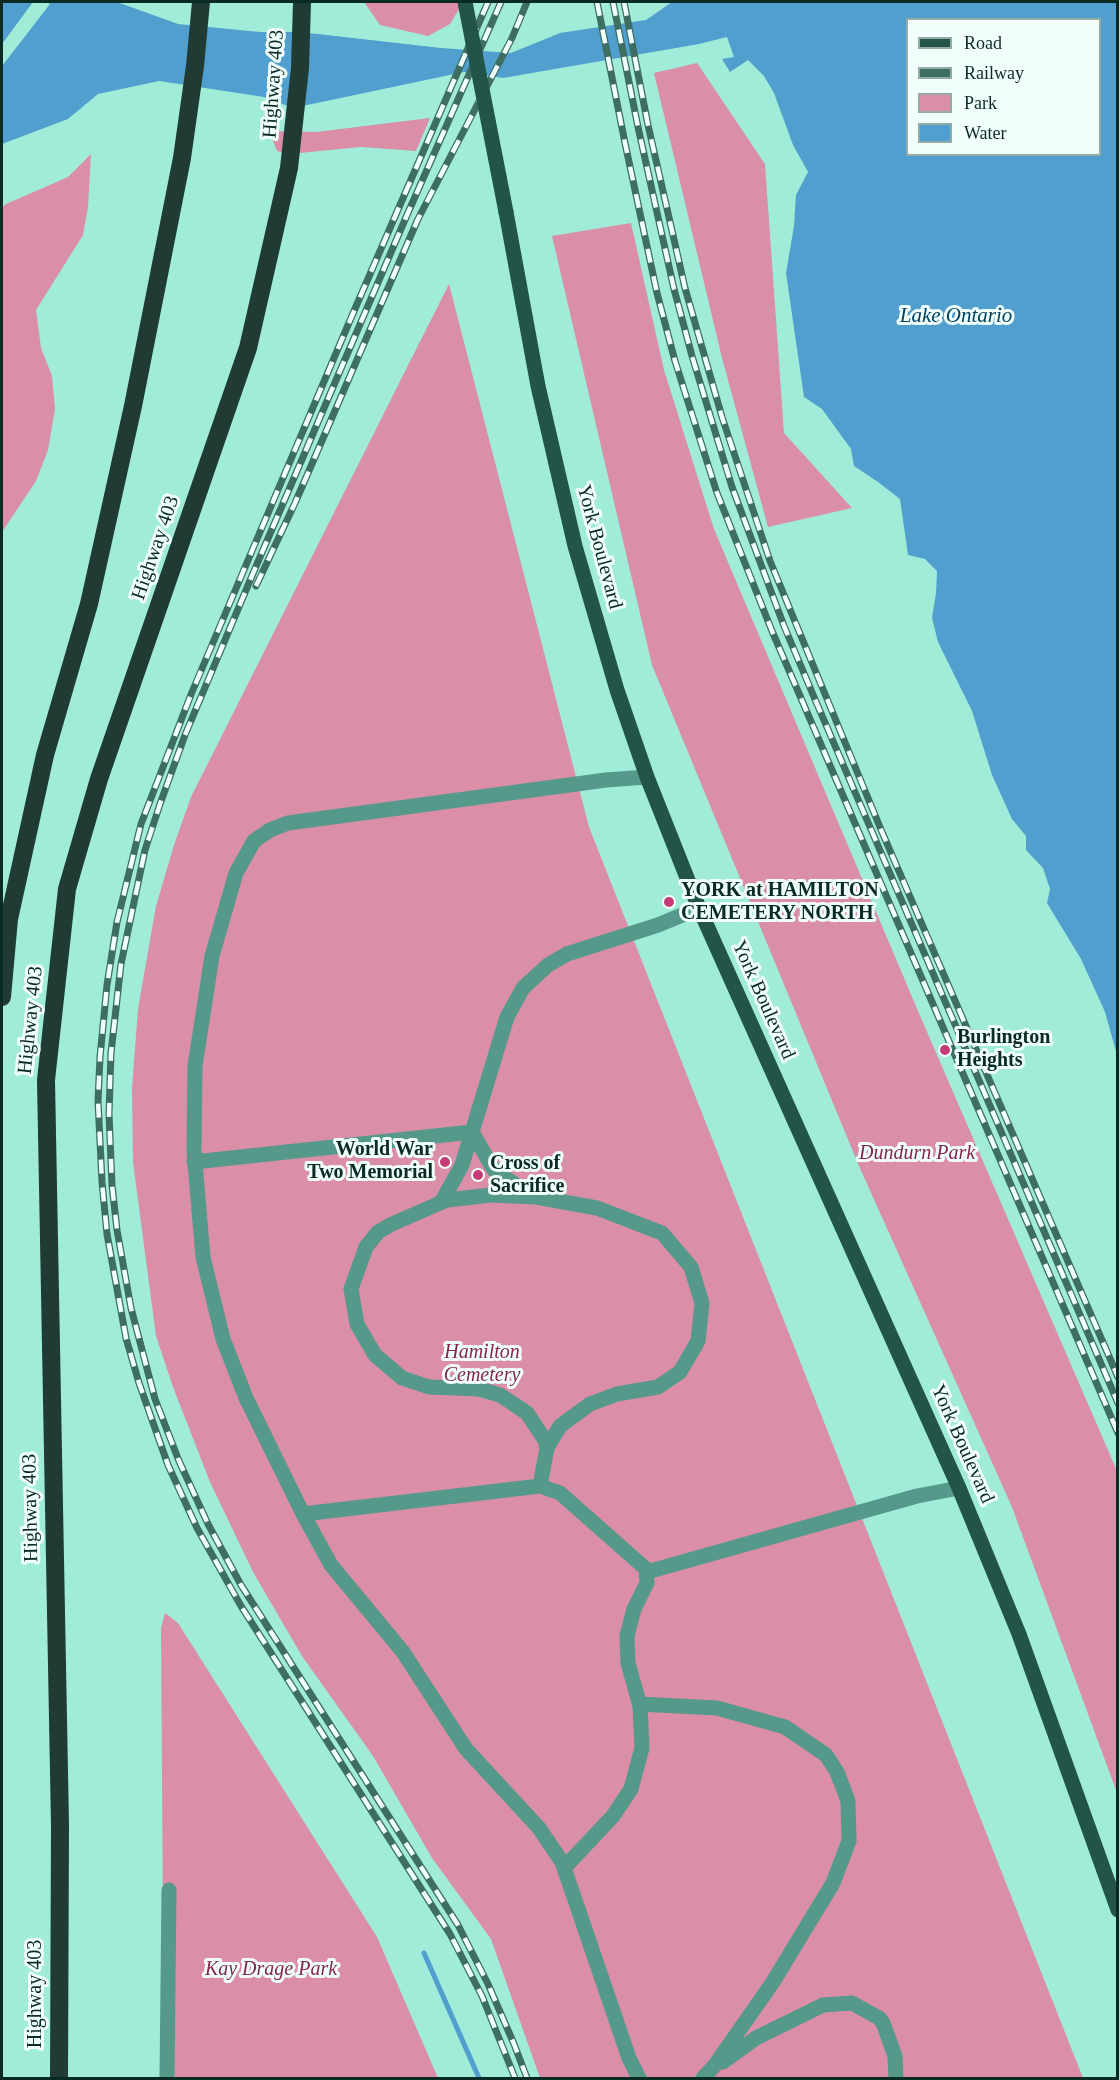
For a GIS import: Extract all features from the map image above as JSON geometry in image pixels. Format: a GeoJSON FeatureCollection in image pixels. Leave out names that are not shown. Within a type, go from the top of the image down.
{"type":"FeatureCollection","features":[{"type":"Feature","properties":{"kind":"highway","name":"Highway 403"},"geometry":{"type":"LineString","coordinates":[[2,997],[9,919],[45,755],[89,604],[133,406],[182,158],[201,2]]}},
{"type":"Feature","properties":{"kind":"highway","name":"Highway 403"},"geometry":{"type":"LineString","coordinates":[[58,2079],[60,1825],[46,1080],[67,889],[99,778],[248,348],[289,168],[300,68],[302,2]]}},
{"type":"Feature","properties":{"kind":"main road","name":"York Boulevard"},"geometry":{"type":"LineString","coordinates":[[465,2],[538,386],[575,546],[617,690],[647,777],[699,908],[959,1488],[1019,1634],[1118,1910]]}},
{"type":"Feature","properties":{"kind":"lane"},"geometry":{"type":"LineString","coordinates":[[638,2078],[629,2058],[565,1867],[539,1828],[466,1749],[403,1652],[331,1565],[303,1514],[246,1398],[223,1339],[203,1257],[194,1162],[195,1066],[212,956],[236,873],[255,841],[270,830],[288,823],[606,780],[647,777]]}},
{"type":"Feature","properties":{"kind":"lane"},"geometry":{"type":"LineString","coordinates":[[442,1201],[462,1165],[507,1017],[523,988],[548,965],[567,954],[658,925],[699,908]]}},
{"type":"Feature","properties":{"kind":"lane"},"geometry":{"type":"LineString","coordinates":[[194,1162],[472,1132]]}},
{"type":"Feature","properties":{"kind":"lane"},"geometry":{"type":"LineString","coordinates":[[472,1132],[494,1170],[526,1194],[597,1208],[662,1233],[691,1267],[702,1304],[698,1341],[680,1372],[658,1387],[617,1394],[590,1404],[560,1426],[547,1448],[540,1486]]}},
{"type":"Feature","properties":{"kind":"lane"},"geometry":{"type":"LineString","coordinates":[[536,1197],[491,1195],[442,1201],[392,1224],[378,1233],[366,1247],[351,1289],[357,1324],[375,1355],[402,1378],[429,1387],[479,1389],[500,1395],[527,1413],[545,1440],[547,1448]]}},
{"type":"Feature","properties":{"kind":"lane"},"geometry":{"type":"LineString","coordinates":[[303,1514],[540,1486],[560,1493],[646,1569],[647,1583],[634,1609],[627,1636],[628,1664],[639,1704],[642,1748],[631,1789],[613,1816],[565,1867]]}},
{"type":"Feature","properties":{"kind":"lane"},"geometry":{"type":"LineString","coordinates":[[647,1572],[917,1496],[959,1488]]}},
{"type":"Feature","properties":{"kind":"lane"},"geometry":{"type":"LineString","coordinates":[[639,1704],[717,1708],[785,1727],[826,1755],[837,1772],[848,1801],[849,1841],[833,1883],[773,1982],[706,2075]]}},
{"type":"Feature","properties":{"kind":"lane"},"geometry":{"type":"LineString","coordinates":[[167,2079],[169,1890]]}},
{"type":"Feature","properties":{"kind":"lane"},"geometry":{"type":"LineString","coordinates":[[706,2075],[756,2038],[823,2005],[852,2002],[879,2018],[883,2023],[895,2056],[896,2079]]}},
{"type":"Feature","properties":{"kind":"green space"},"geometry":{"type":"Polygon","coordinates":[[[364,2],[461,2],[462,4],[450,24],[428,36],[380,25],[364,2]]]}},
{"type":"Feature","properties":{"kind":"green space"},"geometry":{"type":"Polygon","coordinates":[[[697,63],[765,164],[784,433],[852,508],[768,527],[722,358],[654,73],[697,63]]]}},
{"type":"Feature","properties":{"kind":"green space"},"geometry":{"type":"Polygon","coordinates":[[[430,118],[416,151],[361,147],[289,154],[277,151],[269,131],[316,132],[430,118]]]}},
{"type":"Feature","properties":{"kind":"green space"},"geometry":{"type":"Polygon","coordinates":[[[91,154],[88,207],[83,235],[36,310],[41,348],[52,376],[55,409],[48,450],[36,481],[2,532],[2,208],[6,204],[68,177],[91,154]]]}},
{"type":"Feature","properties":{"kind":"green space","name":"Dundurn Park"},"geometry":{"type":"Polygon","coordinates":[[[631,223],[664,370],[714,529],[918,1011],[1117,1471],[1117,1793],[1012,1507],[859,1166],[652,665],[552,236],[631,223]]]}},
{"type":"Feature","properties":{"kind":"green space","name":"Hamilton Cemetery"},"geometry":{"type":"Polygon","coordinates":[[[449,284],[589,827],[1083,2078],[540,2078],[491,1939],[432,1858],[373,1756],[302,1656],[253,1572],[210,1482],[173,1387],[156,1336],[133,1162],[132,1088],[138,1009],[156,906],[191,797],[449,284]]]}},
{"type":"Feature","properties":{"kind":"green space","name":"Kay Drage Park"},"geometry":{"type":"Polygon","coordinates":[[[165,1613],[178,1623],[377,1937],[438,2078],[164,2078],[161,1628],[165,1613]]]}},
{"type":"Feature","properties":{"kind":"water","name":"Lake Ontario"},"geometry":{"type":"Polygon","coordinates":[[[2,2],[117,2],[178,24],[260,32],[300,32],[441,48],[511,53],[560,33],[646,20],[672,2],[1117,2],[1117,1055],[1105,1012],[1081,959],[1047,903],[1050,889],[1043,868],[1026,850],[1026,836],[1012,819],[992,775],[972,711],[938,642],[932,618],[937,571],[925,559],[908,555],[900,499],[854,466],[851,449],[822,409],[804,397],[786,273],[794,226],[796,195],[808,172],[793,145],[774,93],[764,76],[748,60],[730,72],[722,59],[734,57],[727,37],[699,44],[503,78],[464,72],[293,108],[264,97],[159,81],[98,94],[68,119],[2,144],[2,2]]]}},
{"type":"Feature","properties":{"kind":"pier"},"geometry":{"type":"Polygon","coordinates":[[[33,2],[50,4],[2,66],[2,44],[33,2]]]}},
{"type":"Feature","properties":{"kind":"waterway"},"geometry":{"type":"LineString","coordinates":[[424,1953],[479,2078]]}},
{"type":"Feature","properties":{"kind":"railway"},"geometry":{"type":"LineString","coordinates":[[488,2],[192,692],[141,824],[117,922],[107,985],[98,1101],[107,1234],[126,1338],[168,1465],[197,1528],[241,1606],[450,1934],[482,1996],[515,2078]]}},
{"type":"Feature","properties":{"kind":"railway"},"geometry":{"type":"LineString","coordinates":[[501,2],[257,564],[185,735],[160,804],[145,850],[121,964],[111,1053],[109,1114],[112,1185],[117,1230],[131,1308],[155,1399],[179,1461],[208,1524],[241,1585],[458,1925],[488,1984],[527,2078]]}},
{"type":"Feature","properties":{"kind":"railway"},"geometry":{"type":"LineString","coordinates":[[256,586],[295,503],[418,219],[512,38],[527,2]]}},
{"type":"Feature","properties":{"kind":"railway"},"geometry":{"type":"LineString","coordinates":[[597,2],[657,293],[675,361],[717,493],[772,631],[1118,1433]]}},
{"type":"Feature","properties":{"kind":"railway"},"geometry":{"type":"LineString","coordinates":[[613,2],[674,289],[732,487],[784,626],[1118,1403]]}},
{"type":"Feature","properties":{"kind":"railway"},"geometry":{"type":"LineString","coordinates":[[624,2],[648,125],[685,288],[722,417],[770,561],[882,832],[1118,1377]]}},
{"type":"Feature","properties":{"kind":"place","name":"YORK at HAMILTON CEMETERY NORTH"},"geometry":{"type":"Point","coordinates":[669,902]}},
{"type":"Feature","properties":{"kind":"place","name":"Burlington Heights"},"geometry":{"type":"Point","coordinates":[945,1050]}},
{"type":"Feature","properties":{"kind":"place","name":"World War Two Memorial"},"geometry":{"type":"Point","coordinates":[445,1162]}},
{"type":"Feature","properties":{"kind":"place","name":"Cross of Sacrifice"},"geometry":{"type":"Point","coordinates":[478,1175]}}]}
